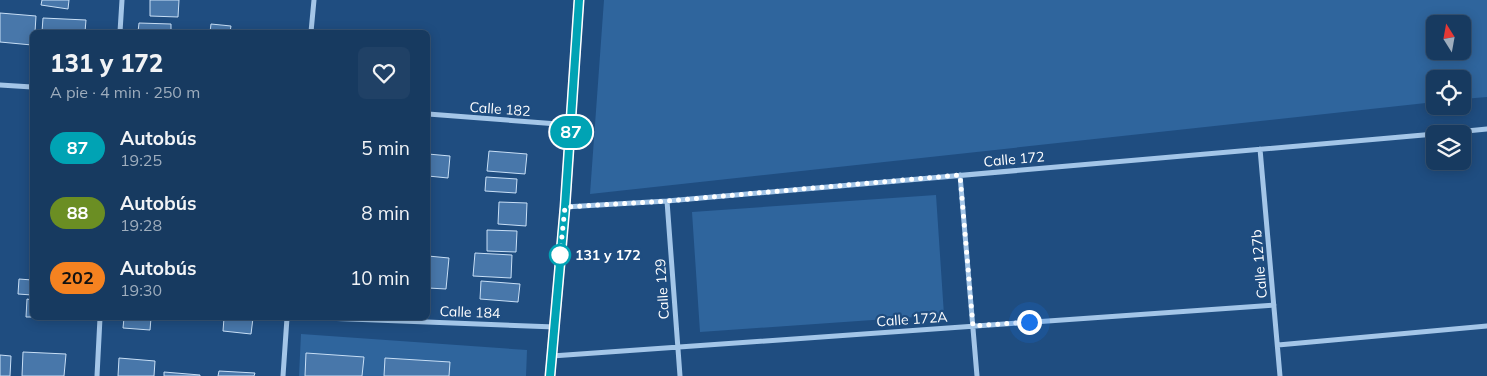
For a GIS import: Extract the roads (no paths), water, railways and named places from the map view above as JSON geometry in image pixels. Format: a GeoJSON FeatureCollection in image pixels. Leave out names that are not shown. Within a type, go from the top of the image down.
{"type":"FeatureCollection","features":[{"type":"Feature","properties":{"kind":"main road"},"geometry":{"type":"LineString","coordinates":[[550,376],[556,327],[579,0]]}},
{"type":"Feature","properties":{"kind":"street"},"geometry":{"type":"LineString","coordinates":[[120,30],[122,0]]}},
{"type":"Feature","properties":{"kind":"street"},"geometry":{"type":"LineString","coordinates":[[311,30],[314,0]]}},
{"type":"Feature","properties":{"kind":"street"},"geometry":{"type":"LineString","coordinates":[[0,85],[30,87]]}},
{"type":"Feature","properties":{"kind":"street","name":"Calle 182"},"geometry":{"type":"LineString","coordinates":[[430,114],[571,125]]}},
{"type":"Feature","properties":{"kind":"street","name":"Calle 172"},"geometry":{"type":"LineString","coordinates":[[1471,131],[1487,129]]}},
{"type":"Feature","properties":{"kind":"street","name":"Calle 172"},"geometry":{"type":"LineString","coordinates":[[565,207],[667,201],[1426,135]]}},
{"type":"Feature","properties":{"kind":"street","name":"Calle 127b"},"geometry":{"type":"LineString","coordinates":[[1260,149],[1280,376]]}},
{"type":"Feature","properties":{"kind":"street"},"geometry":{"type":"LineString","coordinates":[[960,175],[977,376]]}},
{"type":"Feature","properties":{"kind":"street","name":"Calle 129"},"geometry":{"type":"LineString","coordinates":[[667,201],[680,376]]}},
{"type":"Feature","properties":{"kind":"street","name":"Calle 172A"},"geometry":{"type":"LineString","coordinates":[[552,356],[1274,305]]}},
{"type":"Feature","properties":{"kind":"street"},"geometry":{"type":"LineString","coordinates":[[96,376],[100,320]]}},
{"type":"Feature","properties":{"kind":"street"},"geometry":{"type":"LineString","coordinates":[[283,376],[288,320]]}},
{"type":"Feature","properties":{"kind":"street","name":"Calle 184"},"geometry":{"type":"LineString","coordinates":[[376,320],[556,327]]}},
{"type":"Feature","properties":{"kind":"street"},"geometry":{"type":"LineString","coordinates":[[1278,345],[1487,326]]}},
{"type":"Feature","properties":{"kind":"place","name":"131 y 172"},"geometry":{"type":"Point","coordinates":[560,255]}}]}
